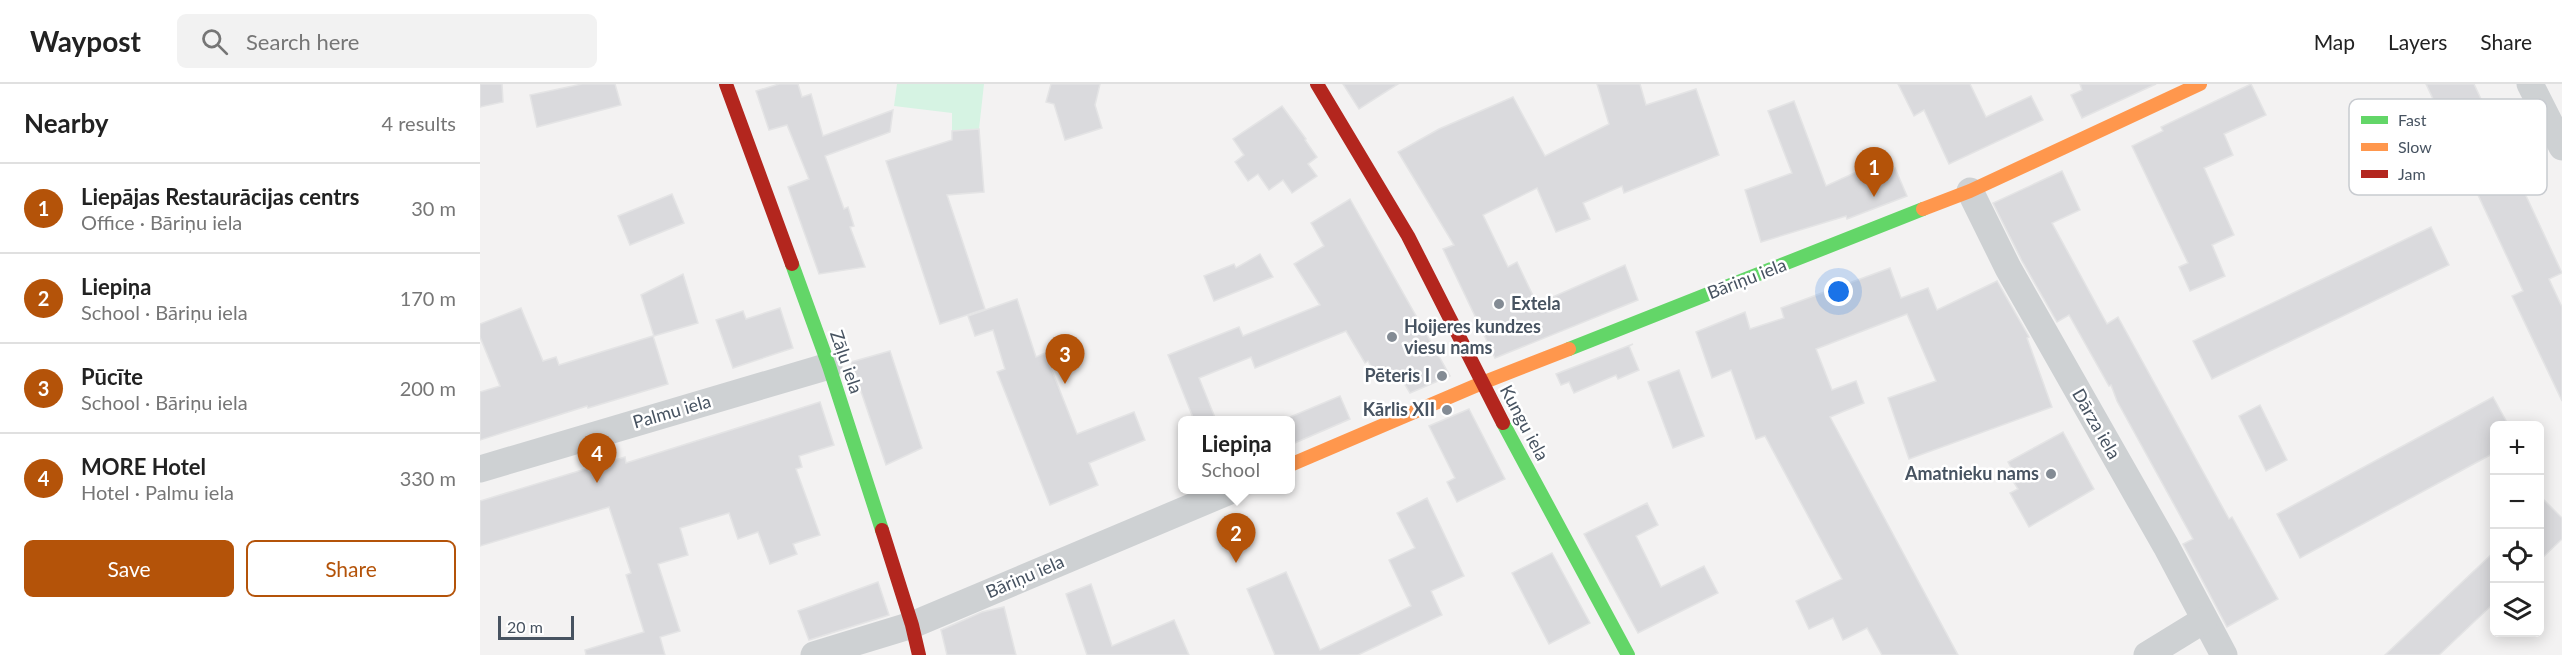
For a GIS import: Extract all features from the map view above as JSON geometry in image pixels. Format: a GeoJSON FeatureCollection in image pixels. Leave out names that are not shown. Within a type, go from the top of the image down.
{"type":"FeatureCollection","features":[{"type":"Feature","properties":{"kind":"street","name":"Zāļu iela"},"geometry":{"type":"LineString","coordinates":[[726,84],[829,366],[912,625],[919,655]]}},
{"type":"Feature","properties":{"kind":"street","name":"Kungu iela"},"geometry":{"type":"LineString","coordinates":[[1317,84],[1408,236],[1482,383],[1628,655]]}},
{"type":"Feature","properties":{"kind":"street"},"geometry":{"type":"LineString","coordinates":[[2530,84],[2538,99]]}},
{"type":"Feature","properties":{"kind":"street","name":"Bāriņu iela"},"geometry":{"type":"LineString","coordinates":[[1295,463],[1482,383],[1970,191],[2190,86]]}},
{"type":"Feature","properties":{"kind":"street"},"geometry":{"type":"LineString","coordinates":[[2547,117],[2562,147]]}},
{"type":"Feature","properties":{"kind":"street","name":"Dārza iela"},"geometry":{"type":"LineString","coordinates":[[1970,191],[2008,268],[2166,546],[2224,655]]}},
{"type":"Feature","properties":{"kind":"street","name":"Palmu iela"},"geometry":{"type":"LineString","coordinates":[[480,469],[829,366]]}},
{"type":"Feature","properties":{"kind":"street","name":"Bāriņu iela"},"geometry":{"type":"LineString","coordinates":[[814,655],[912,625],[1220,494]]}},
{"type":"Feature","properties":{"kind":"street"},"geometry":{"type":"LineString","coordinates":[[2147,655],[2204,620]]}},
{"type":"Feature","properties":{"kind":"green space"},"geometry":{"type":"Polygon","coordinates":[[[897,84],[984,84],[979,129],[952,131],[952,113],[894,106],[897,84]]]}},
{"type":"Feature","properties":{"kind":"building"},"geometry":{"type":"Polygon","coordinates":[[[480,84],[502,84],[503,102],[480,107],[480,84]]]}},
{"type":"Feature","properties":{"kind":"building"},"geometry":{"type":"Polygon","coordinates":[[[582,84],[615,84],[621,105],[537,127],[530,95],[582,84]]]}},
{"type":"Feature","properties":{"kind":"building"},"geometry":{"type":"Polygon","coordinates":[[[779,84],[798,84],[802,97],[811,94],[823,136],[893,110],[890,132],[825,156],[844,209],[848,207],[854,226],[850,227],[865,267],[819,274],[788,187],[809,179],[787,125],[769,130],[756,91],[779,84]]]}},
{"type":"Feature","properties":{"kind":"building"},"geometry":{"type":"Polygon","coordinates":[[[1051,84],[1100,84],[1095,105],[1102,128],[1065,140],[1054,104],[1046,102],[1051,84]]]}},
{"type":"Feature","properties":{"kind":"building"},"geometry":{"type":"Polygon","coordinates":[[[1343,84],[1398,84],[1359,109],[1343,84]]]}},
{"type":"Feature","properties":{"kind":"building"},"geometry":{"type":"Polygon","coordinates":[[[1597,84],[1640,84],[1646,105],[1696,89],[1719,155],[1624,193],[1622,186],[1583,203],[1590,219],[1556,232],[1537,188],[1483,215],[1508,267],[1517,262],[1537,304],[1625,265],[1638,300],[1495,358],[1443,249],[1454,245],[1398,152],[1439,129],[1513,97],[1545,156],[1609,124],[1597,84]]]}},
{"type":"Feature","properties":{"kind":"building"},"geometry":{"type":"Polygon","coordinates":[[[1898,84],[1970,84],[1986,117],[2031,96],[2043,120],[1949,164],[1924,110],[1914,116],[1898,84]]]}},
{"type":"Feature","properties":{"kind":"building"},"geometry":{"type":"Polygon","coordinates":[[[2080,84],[2156,84],[2082,118],[2071,95],[2082,90],[2080,84]]]}},
{"type":"Feature","properties":{"kind":"building"},"geometry":{"type":"Polygon","coordinates":[[[2251,84],[2266,115],[2224,134],[2233,155],[2204,168],[2234,235],[2212,245],[2225,276],[2190,291],[2179,267],[2188,263],[2132,146],[2163,131],[2161,127],[2251,84]]]}},
{"type":"Feature","properties":{"kind":"building"},"geometry":{"type":"Polygon","coordinates":[[[2426,84],[2474,84],[2481,99],[2433,99],[2426,84]]]}},
{"type":"Feature","properties":{"kind":"building"},"geometry":{"type":"Polygon","coordinates":[[[1794,101],[1826,186],[1865,168],[1870,179],[1895,168],[1907,196],[1847,219],[1846,216],[1761,242],[1745,190],[1792,173],[1768,111],[1794,101]]]}},
{"type":"Feature","properties":{"kind":"building"},"geometry":{"type":"Polygon","coordinates":[[[1282,106],[1317,157],[1308,164],[1317,176],[1292,193],[1283,180],[1269,190],[1258,174],[1248,181],[1235,162],[1244,155],[1233,139],[1282,106]]]}},
{"type":"Feature","properties":{"kind":"building"},"geometry":{"type":"Polygon","coordinates":[[[979,129],[984,192],[947,195],[985,309],[940,324],[886,161],[952,140],[952,131],[979,129]]]}},
{"type":"Feature","properties":{"kind":"building"},"geometry":{"type":"Polygon","coordinates":[[[2062,171],[2080,210],[2052,223],[2107,324],[2118,317],[2229,519],[2232,517],[2278,599],[2227,627],[2183,544],[2193,539],[2117,401],[2111,385],[2109,386],[2069,315],[2057,322],[2022,261],[1993,203],[2062,171]]]}},
{"type":"Feature","properties":{"kind":"building"},"geometry":{"type":"Polygon","coordinates":[[[672,194],[684,223],[630,245],[618,216],[672,194]]]}},
{"type":"Feature","properties":{"kind":"building"},"geometry":{"type":"Polygon","coordinates":[[[2478,195],[2526,195],[2562,273],[2549,279],[2562,307],[2562,401],[2512,296],[2523,291],[2478,195]]]}},
{"type":"Feature","properties":{"kind":"building"},"geometry":{"type":"Polygon","coordinates":[[[1350,199],[1450,376],[1410,393],[1401,378],[1394,382],[1390,374],[1379,381],[1368,361],[1365,363],[1346,331],[1255,368],[1251,357],[1199,378],[1214,416],[1192,416],[1168,355],[1239,327],[1243,336],[1320,305],[1294,264],[1324,246],[1311,223],[1350,199]]]}},
{"type":"Feature","properties":{"kind":"building"},"geometry":{"type":"Polygon","coordinates":[[[2431,227],[2449,265],[2212,379],[2193,341],[2431,227]]]}},
{"type":"Feature","properties":{"kind":"building"},"geometry":{"type":"Polygon","coordinates":[[[1260,254],[1273,277],[1214,301],[1204,276],[1234,264],[1236,268],[1260,254]]]}},
{"type":"Feature","properties":{"kind":"building"},"geometry":{"type":"Polygon","coordinates":[[[1890,268],[1901,298],[1928,288],[1937,310],[1997,281],[2029,337],[2027,338],[2052,407],[1909,459],[1888,398],[1936,381],[1907,314],[1816,349],[1832,390],[1856,381],[1864,403],[1830,417],[1958,655],[1882,655],[1867,628],[1843,640],[1833,618],[1809,629],[1796,601],[1842,579],[1765,436],[1756,439],[1731,370],[1712,378],[1696,332],[1745,312],[1750,329],[1784,318],[1781,308],[1890,268]]]}},
{"type":"Feature","properties":{"kind":"building"},"geometry":{"type":"Polygon","coordinates":[[[683,274],[698,323],[654,336],[641,295],[683,274]]]}},
{"type":"Feature","properties":{"kind":"building"},"geometry":{"type":"Polygon","coordinates":[[[1017,299],[1036,357],[1045,353],[1077,434],[1134,412],[1145,440],[1089,463],[1098,485],[1050,505],[997,372],[1005,369],[993,330],[975,336],[968,316],[1017,299]]]}},
{"type":"Feature","properties":{"kind":"building"},"geometry":{"type":"Polygon","coordinates":[[[521,308],[543,361],[556,357],[559,365],[653,336],[668,384],[588,408],[587,406],[480,440],[480,392],[500,386],[480,337],[480,324],[521,308]]]}},
{"type":"Feature","properties":{"kind":"building"},"geometry":{"type":"Polygon","coordinates":[[[780,308],[793,348],[733,368],[716,320],[743,311],[746,319],[780,308]]]}},
{"type":"Feature","properties":{"kind":"building"},"geometry":{"type":"Polygon","coordinates":[[[1633,344],[1629,346],[1639,370],[1618,379],[1616,375],[1574,393],[1569,382],[1561,385],[1556,374],[1633,344]]]}},
{"type":"Feature","properties":{"kind":"building"},"geometry":{"type":"Polygon","coordinates":[[[890,351],[922,448],[886,465],[851,362],[890,351]]]}},
{"type":"Feature","properties":{"kind":"building"},"geometry":{"type":"Polygon","coordinates":[[[1679,370],[1704,436],[1673,448],[1648,382],[1679,370]]]}},
{"type":"Feature","properties":{"kind":"building"},"geometry":{"type":"Polygon","coordinates":[[[1340,396],[1350,419],[1295,443],[1295,416],[1292,416],[1340,396]]]}},
{"type":"Feature","properties":{"kind":"building"},"geometry":{"type":"Polygon","coordinates":[[[2493,397],[2506,421],[2490,421],[2490,455],[2300,558],[2277,514],[2493,397]]]}},
{"type":"Feature","properties":{"kind":"building"},"geometry":{"type":"Polygon","coordinates":[[[820,402],[834,445],[799,456],[802,467],[796,469],[820,535],[793,544],[797,554],[770,564],[758,532],[738,539],[729,513],[680,528],[688,555],[658,564],[680,631],[660,637],[665,655],[586,655],[585,650],[644,632],[626,575],[631,573],[609,507],[480,546],[480,501],[625,457],[626,463],[820,402]]]}},
{"type":"Feature","properties":{"kind":"building"},"geometry":{"type":"Polygon","coordinates":[[[2260,405],[2287,460],[2266,471],[2239,416],[2260,405]]]}},
{"type":"Feature","properties":{"kind":"building"},"geometry":{"type":"Polygon","coordinates":[[[1469,409],[1505,479],[1457,502],[1447,482],[1455,478],[1429,426],[1469,409]]]}},
{"type":"Feature","properties":{"kind":"building","name":"Amatnieku nams"},"geometry":{"type":"Polygon","coordinates":[[[2063,432],[2094,489],[2029,527],[2010,493],[2018,489],[2011,478],[2014,473],[2008,462],[2063,432]]]}},
{"type":"Feature","properties":{"kind":"building"},"geometry":{"type":"Polygon","coordinates":[[[1427,498],[1464,576],[1431,591],[1442,615],[1358,655],[1275,655],[1247,589],[1286,572],[1320,650],[1411,606],[1389,560],[1415,548],[1397,513],[1427,498]]]}},
{"type":"Feature","properties":{"kind":"building"},"geometry":{"type":"Polygon","coordinates":[[[2544,500],[2562,518],[2562,539],[2544,556],[2544,500]]]}},
{"type":"Feature","properties":{"kind":"building"},"geometry":{"type":"Polygon","coordinates":[[[1647,503],[1658,525],[1636,536],[1661,587],[1704,566],[1718,593],[1638,633],[1584,534],[1647,503]]]}},
{"type":"Feature","properties":{"kind":"building"},"geometry":{"type":"Polygon","coordinates":[[[1552,553],[1590,623],[1549,644],[1512,573],[1552,553]]]}},
{"type":"Feature","properties":{"kind":"building"},"geometry":{"type":"Polygon","coordinates":[[[2490,556],[2490,607],[2439,655],[2385,655],[2490,556]]]}},
{"type":"Feature","properties":{"kind":"building"},"geometry":{"type":"Polygon","coordinates":[[[878,582],[889,615],[809,640],[798,611],[878,582]]]}},
{"type":"Feature","properties":{"kind":"building"},"geometry":{"type":"Polygon","coordinates":[[[1091,584],[1112,646],[1174,620],[1189,655],[1087,655],[1066,594],[1091,584]]]}},
{"type":"Feature","properties":{"kind":"building"},"geometry":{"type":"Polygon","coordinates":[[[1004,607],[1016,655],[947,655],[941,630],[982,612],[1004,607]]]}},
{"type":"Feature","properties":{"kind":"traffic: fast"},"geometry":{"type":"LineString","coordinates":[[1569,349],[1923,209]]}},
{"type":"Feature","properties":{"kind":"traffic: fast"},"geometry":{"type":"LineString","coordinates":[[792,264],[829,366],[882,530]]}},
{"type":"Feature","properties":{"kind":"traffic: fast"},"geometry":{"type":"LineString","coordinates":[[1503,423],[1628,655]]}},
{"type":"Feature","properties":{"kind":"traffic: slow"},"geometry":{"type":"LineString","coordinates":[[1923,209],[1970,191],[2200,84]]}},
{"type":"Feature","properties":{"kind":"traffic: slow"},"geometry":{"type":"LineString","coordinates":[[1295,463],[1482,383],[1569,349]]}},
{"type":"Feature","properties":{"kind":"traffic: jam"},"geometry":{"type":"LineString","coordinates":[[726,84],[792,264]]}},
{"type":"Feature","properties":{"kind":"traffic: jam"},"geometry":{"type":"LineString","coordinates":[[1317,84],[1408,236],[1503,423]]}},
{"type":"Feature","properties":{"kind":"traffic: jam"},"geometry":{"type":"LineString","coordinates":[[882,530],[912,625],[919,655]]}},
{"type":"Feature","properties":{"kind":"place","name":"Liepājas Restaurācijas centrs"},"geometry":{"type":"Point","coordinates":[1874,197]}},
{"type":"Feature","properties":{"kind":"place","name":"Extela"},"geometry":{"type":"Point","coordinates":[1499,304]}},
{"type":"Feature","properties":{"kind":"place","name":"Hoijeres kundzes viesu nams"},"geometry":{"type":"Point","coordinates":[1392,337]}},
{"type":"Feature","properties":{"kind":"place","name":"Pēteris I"},"geometry":{"type":"Point","coordinates":[1442,376]}},
{"type":"Feature","properties":{"kind":"place","name":"Pūcīte"},"geometry":{"type":"Point","coordinates":[1065,384]}},
{"type":"Feature","properties":{"kind":"place","name":"Kārlis XII"},"geometry":{"type":"Point","coordinates":[1447,410]}},
{"type":"Feature","properties":{"kind":"place","name":"Amatnieku nams"},"geometry":{"type":"Point","coordinates":[2051,474]}},
{"type":"Feature","properties":{"kind":"place","name":"MORE Hotel"},"geometry":{"type":"Point","coordinates":[597,483]}},
{"type":"Feature","properties":{"kind":"place","name":"Liepiņa"},"geometry":{"type":"Point","coordinates":[1236,563]}}]}
